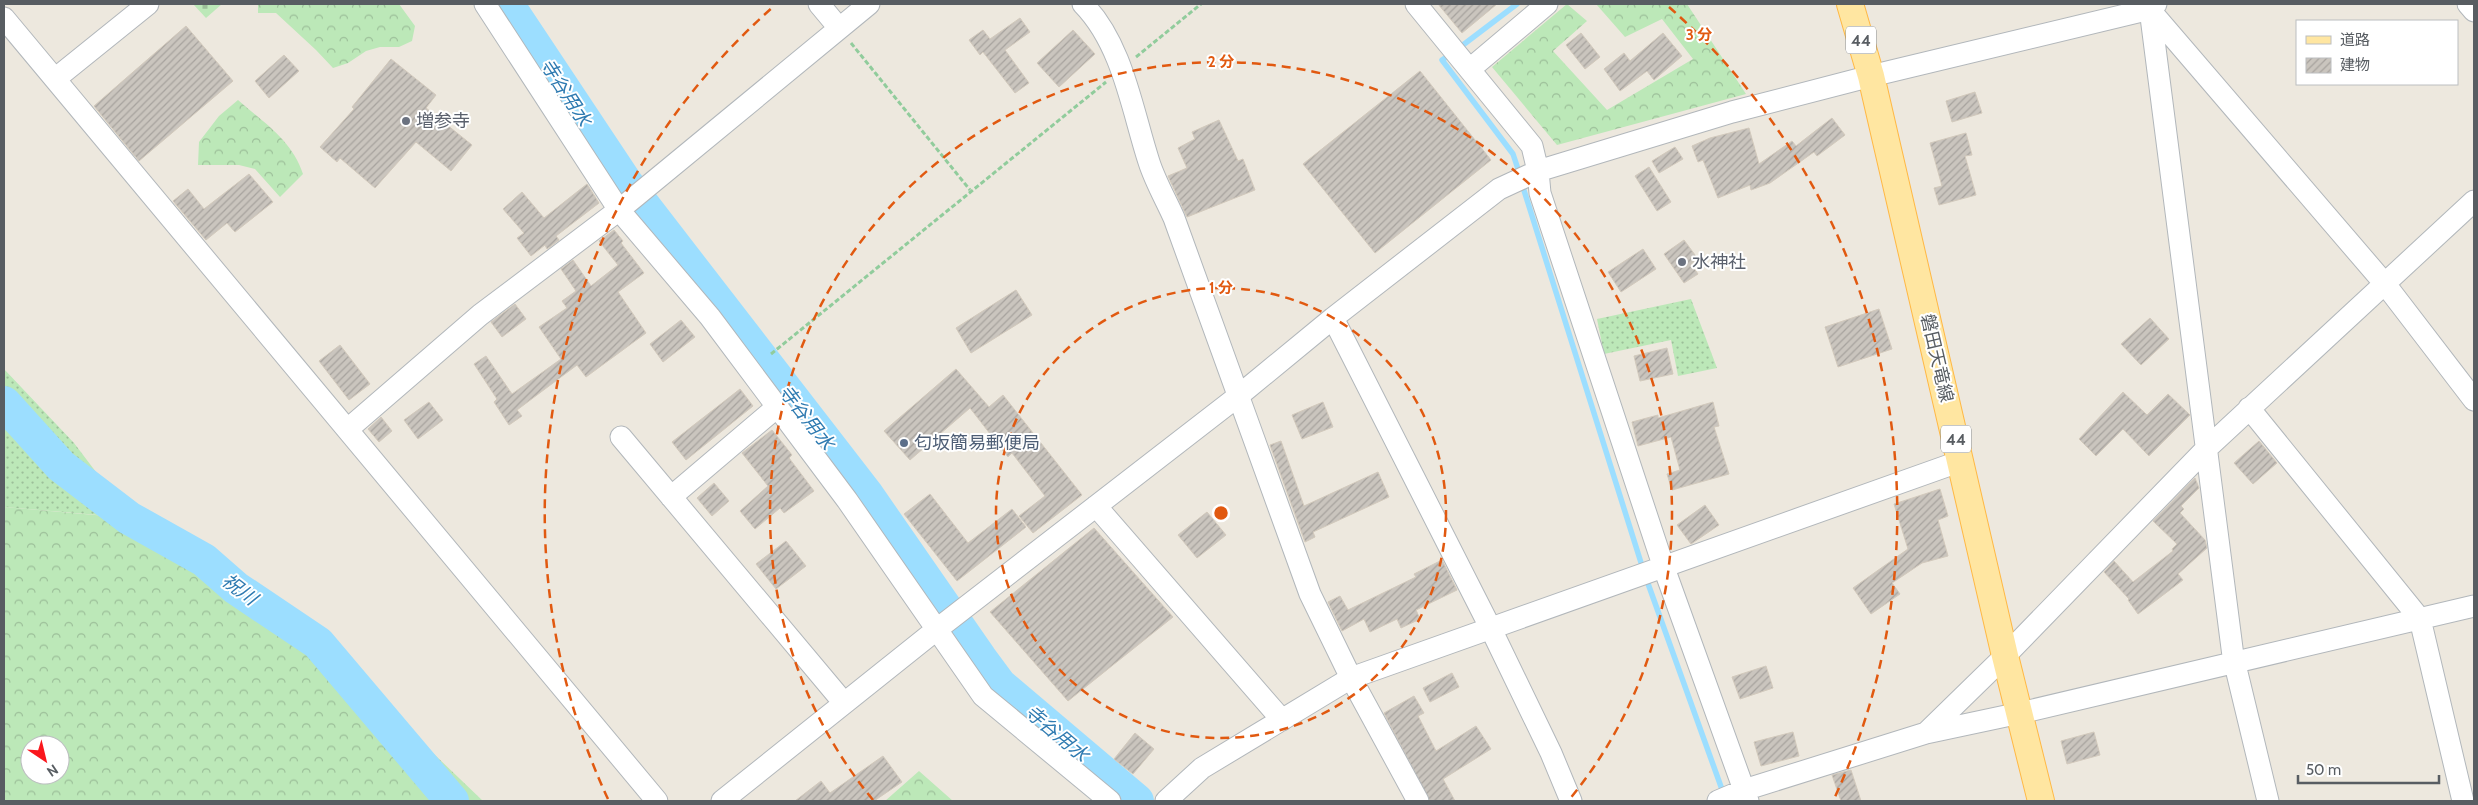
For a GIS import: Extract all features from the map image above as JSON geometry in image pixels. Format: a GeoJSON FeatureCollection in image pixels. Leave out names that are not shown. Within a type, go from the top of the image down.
{"type":"FeatureCollection","features":[{"type":"Feature","properties":{"kind":"main road","name":"磐田天竜線"},"geometry":{"type":"LineString","coordinates":[[1850,4],[1871,76],[1961,461],[2004,656],[2041,801]]}},
{"type":"Feature","properties":{"kind":"street"},"geometry":{"type":"LineString","coordinates":[[55,80],[148,4]]}},
{"type":"Feature","properties":{"kind":"street"},"geometry":{"type":"LineString","coordinates":[[485,4],[619,210],[710,317],[777,406],[847,500],[983,696],[1102,799]]}},
{"type":"Feature","properties":{"kind":"street"},"geometry":{"type":"LineString","coordinates":[[819,4],[839,28]]}},
{"type":"Feature","properties":{"kind":"street"},"geometry":{"type":"LineString","coordinates":[[348,429],[480,315],[619,210],[869,4]]}},
{"type":"Feature","properties":{"kind":"street"},"geometry":{"type":"LineString","coordinates":[[1083,4],[1090,11],[1108,41],[1121,70],[1150,165],[1174,218],[1237,397],[1310,594],[1351,678],[1418,801]]}},
{"type":"Feature","properties":{"kind":"street"},"geometry":{"type":"LineString","coordinates":[[1416,4],[1532,146],[1538,171],[1540,193],[1664,568],[1746,796]]}},
{"type":"Feature","properties":{"kind":"street"},"geometry":{"type":"LineString","coordinates":[[1470,69],[1547,4]]}},
{"type":"Feature","properties":{"kind":"street"},"geometry":{"type":"LineString","coordinates":[[2468,4],[2474,11]]}},
{"type":"Feature","properties":{"kind":"street"},"geometry":{"type":"LineString","coordinates":[[722,801],[936,630],[1237,397],[1333,318],[1499,189],[1538,171],[1732,112],[2150,6]]}},
{"type":"Feature","properties":{"kind":"street"},"geometry":{"type":"LineString","coordinates":[[2150,6],[2385,284],[2474,400]]}},
{"type":"Feature","properties":{"kind":"street"},"geometry":{"type":"LineString","coordinates":[[2150,6],[2205,450],[2234,664],[2268,801]]}},
{"type":"Feature","properties":{"kind":"street"},"geometry":{"type":"LineString","coordinates":[[4,18],[656,801]]}},
{"type":"Feature","properties":{"kind":"street"},"geometry":{"type":"LineString","coordinates":[[1926,733],[2205,450],[2474,201]]}},
{"type":"Feature","properties":{"kind":"street"},"geometry":{"type":"LineString","coordinates":[[1333,318],[1491,629],[1551,753],[1571,801]]}},
{"type":"Feature","properties":{"kind":"street"},"geometry":{"type":"LineString","coordinates":[[671,497],[777,406]]}},
{"type":"Feature","properties":{"kind":"street"},"geometry":{"type":"LineString","coordinates":[[2249,408],[2420,619],[2462,801]]}},
{"type":"Feature","properties":{"kind":"street"},"geometry":{"type":"LineString","coordinates":[[621,437],[844,703]]}},
{"type":"Feature","properties":{"kind":"street"},"geometry":{"type":"LineString","coordinates":[[1166,801],[1202,768],[1351,678],[1961,461]]}},
{"type":"Feature","properties":{"kind":"street"},"geometry":{"type":"LineString","coordinates":[[1096,506],[1282,720]]}},
{"type":"Feature","properties":{"kind":"street"},"geometry":{"type":"LineString","coordinates":[[1718,801],[1746,796],[1926,733],[2234,664],[2474,606]]}},
{"type":"Feature","properties":{"kind":"path"},"geometry":{"type":"LineString","coordinates":[[771,354],[970,190],[1201,4]]}},
{"type":"Feature","properties":{"kind":"path"},"geometry":{"type":"LineString","coordinates":[[839,28],[970,190]]}},
{"type":"Feature","properties":{"kind":"green space"},"geometry":{"type":"Polygon","coordinates":[[[193,4],[222,4],[206,18],[193,4]]]}},
{"type":"Feature","properties":{"kind":"green space"},"geometry":{"type":"Polygon","coordinates":[[[258,4],[399,4],[415,26],[412,41],[399,47],[380,47],[366,51],[348,63],[333,68],[276,13],[258,13],[258,4]]]}},
{"type":"Feature","properties":{"kind":"green space"},"geometry":{"type":"Polygon","coordinates":[[[1567,4],[1587,21],[1553,51],[1607,110],[1693,59],[1662,19],[1625,37],[1596,4],[1687,4],[1746,94],[1557,145],[1492,67],[1567,4]]]}},
{"type":"Feature","properties":{"kind":"green space"},"geometry":{"type":"Polygon","coordinates":[[[238,100],[276,133],[292,151],[298,162],[303,174],[280,197],[255,169],[239,165],[198,165],[199,142],[219,116],[238,100]]]}},
{"type":"Feature","properties":{"kind":"green space"},"geometry":{"type":"Polygon","coordinates":[[[1691,299],[1717,368],[1678,376],[1671,340],[1604,354],[1597,319],[1691,299]]]}},
{"type":"Feature","properties":{"kind":"green space"},"geometry":{"type":"Polygon","coordinates":[[[4,369],[74,443],[118,501],[110,516],[4,507],[4,369]]]}},
{"type":"Feature","properties":{"kind":"green space"},"geometry":{"type":"Polygon","coordinates":[[[4,507],[129,518],[318,643],[483,801],[4,801],[4,507]]]}},
{"type":"Feature","properties":{"kind":"green space"},"geometry":{"type":"Polygon","coordinates":[[[919,771],[953,801],[885,801],[919,771]]]}},
{"type":"Feature","properties":{"kind":"building"},"geometry":{"type":"Polygon","coordinates":[[[1438,4],[1497,4],[1462,33],[1438,4]]]}},
{"type":"Feature","properties":{"kind":"building"},"geometry":{"type":"Polygon","coordinates":[[[1020,18],[1030,32],[1005,50],[1029,83],[1015,93],[983,52],[980,55],[969,40],[983,30],[990,39],[1020,18]]]}},
{"type":"Feature","properties":{"kind":"building"},"geometry":{"type":"Polygon","coordinates":[[[186,26],[233,81],[139,161],[94,106],[186,26]]]}},
{"type":"Feature","properties":{"kind":"building"},"geometry":{"type":"Polygon","coordinates":[[[1073,30],[1095,54],[1059,87],[1037,63],[1073,30]]]}},
{"type":"Feature","properties":{"kind":"building"},"geometry":{"type":"Polygon","coordinates":[[[1581,33],[1600,57],[1585,69],[1566,45],[1581,33]]]}},
{"type":"Feature","properties":{"kind":"building"},"geometry":{"type":"Polygon","coordinates":[[[1663,33],[1682,56],[1654,80],[1647,71],[1620,91],[1604,69],[1624,53],[1630,61],[1663,33]]]}},
{"type":"Feature","properties":{"kind":"building"},"geometry":{"type":"Polygon","coordinates":[[[284,55],[299,71],[269,98],[255,81],[284,55]]]}},
{"type":"Feature","properties":{"kind":"building","name":"増参寺"},"geometry":{"type":"Polygon","coordinates":[[[391,59],[436,95],[426,108],[472,145],[451,171],[416,142],[375,188],[340,158],[337,162],[320,147],[354,109],[352,107],[391,59]]]}},
{"type":"Feature","properties":{"kind":"building"},"geometry":{"type":"Polygon","coordinates":[[[1420,71],[1491,160],[1375,253],[1303,164],[1420,71]]]}},
{"type":"Feature","properties":{"kind":"building"},"geometry":{"type":"Polygon","coordinates":[[[1975,92],[1982,113],[1952,122],[1946,101],[1975,92]]]}},
{"type":"Feature","properties":{"kind":"building"},"geometry":{"type":"Polygon","coordinates":[[[1832,118],[1845,135],[1817,156],[1814,152],[1770,183],[1751,190],[1750,185],[1718,198],[1703,160],[1698,162],[1692,146],[1710,138],[1749,128],[1759,164],[1792,141],[1796,146],[1832,118]]]}},
{"type":"Feature","properties":{"kind":"building"},"geometry":{"type":"Polygon","coordinates":[[[1219,120],[1238,161],[1243,159],[1255,190],[1187,217],[1168,176],[1187,168],[1178,148],[1195,139],[1192,132],[1219,120]]]}},
{"type":"Feature","properties":{"kind":"building"},"geometry":{"type":"Polygon","coordinates":[[[1966,133],[1972,155],[1965,156],[1976,195],[1939,205],[1934,188],[1942,186],[1930,143],[1966,133]]]}},
{"type":"Feature","properties":{"kind":"building"},"geometry":{"type":"Polygon","coordinates":[[[1675,147],[1683,159],[1659,173],[1652,161],[1675,147]]]}},
{"type":"Feature","properties":{"kind":"building"},"geometry":{"type":"Polygon","coordinates":[[[1649,167],[1671,202],[1657,211],[1635,176],[1649,167]]]}},
{"type":"Feature","properties":{"kind":"building"},"geometry":{"type":"Polygon","coordinates":[[[249,174],[273,202],[235,232],[227,223],[206,240],[173,201],[188,189],[204,209],[249,174]]]}},
{"type":"Feature","properties":{"kind":"building"},"geometry":{"type":"Polygon","coordinates":[[[587,184],[599,203],[556,236],[559,240],[547,249],[545,245],[531,256],[517,238],[524,233],[503,209],[522,192],[544,218],[587,184]]]}},
{"type":"Feature","properties":{"kind":"building"},"geometry":{"type":"Polygon","coordinates":[[[614,230],[623,241],[621,243],[644,273],[618,292],[646,333],[586,377],[577,365],[517,410],[522,416],[509,425],[494,402],[497,399],[474,364],[486,356],[512,394],[561,359],[539,327],[567,308],[562,301],[576,291],[561,269],[573,260],[591,286],[618,265],[599,241],[614,230]]]}},
{"type":"Feature","properties":{"kind":"building","name":"水神社"},"geometry":{"type":"Polygon","coordinates":[[[1684,240],[1698,259],[1691,264],[1698,274],[1684,283],[1664,254],[1684,240]]]}},
{"type":"Feature","properties":{"kind":"building"},"geometry":{"type":"Polygon","coordinates":[[[1643,249],[1656,269],[1621,292],[1608,272],[1643,249]]]}},
{"type":"Feature","properties":{"kind":"building"},"geometry":{"type":"Polygon","coordinates":[[[1016,290],[1032,315],[971,353],[956,328],[1016,290]]]}},
{"type":"Feature","properties":{"kind":"building"},"geometry":{"type":"Polygon","coordinates":[[[515,304],[526,319],[502,337],[491,322],[515,304]]]}},
{"type":"Feature","properties":{"kind":"building"},"geometry":{"type":"Polygon","coordinates":[[[1879,309],[1892,349],[1838,367],[1825,327],[1879,309]]]}},
{"type":"Feature","properties":{"kind":"building"},"geometry":{"type":"Polygon","coordinates":[[[2150,318],[2169,339],[2141,365],[2121,344],[2150,318]]]}},
{"type":"Feature","properties":{"kind":"building"},"geometry":{"type":"Polygon","coordinates":[[[681,320],[695,337],[663,362],[650,344],[681,320]]]}},
{"type":"Feature","properties":{"kind":"building"},"geometry":{"type":"Polygon","coordinates":[[[340,345],[370,384],[349,400],[319,361],[340,345]]]}},
{"type":"Feature","properties":{"kind":"building"},"geometry":{"type":"Polygon","coordinates":[[[1667,348],[1673,374],[1640,381],[1634,356],[1667,348]]]}},
{"type":"Feature","properties":{"kind":"building"},"geometry":{"type":"Polygon","coordinates":[[[956,369],[989,407],[1003,395],[1082,495],[1033,533],[1019,516],[1045,496],[1012,453],[1008,457],[970,408],[910,460],[884,431],[956,369]]]}},
{"type":"Feature","properties":{"kind":"building"},"geometry":{"type":"Polygon","coordinates":[[[740,389],[753,406],[686,460],[672,442],[740,389]]]}},
{"type":"Feature","properties":{"kind":"building"},"geometry":{"type":"Polygon","coordinates":[[[2123,392],[2147,415],[2168,394],[2190,415],[2149,456],[2123,429],[2096,456],[2079,439],[2123,392]]]}},
{"type":"Feature","properties":{"kind":"building"},"geometry":{"type":"Polygon","coordinates":[[[429,402],[443,420],[418,439],[404,420],[429,402]]]}},
{"type":"Feature","properties":{"kind":"building"},"geometry":{"type":"Polygon","coordinates":[[[1323,402],[1333,427],[1302,439],[1292,415],[1323,402]]]}},
{"type":"Feature","properties":{"kind":"building"},"geometry":{"type":"Polygon","coordinates":[[[1713,402],[1719,426],[1714,427],[1729,474],[1672,490],[1667,474],[1680,470],[1671,437],[1638,446],[1632,422],[1658,415],[1658,418],[1713,402]]]}},
{"type":"Feature","properties":{"kind":"building"},"geometry":{"type":"Polygon","coordinates":[[[381,417],[392,431],[379,442],[368,429],[381,417]]]}},
{"type":"Feature","properties":{"kind":"building"},"geometry":{"type":"Polygon","coordinates":[[[772,430],[792,455],[789,458],[814,491],[784,513],[780,508],[755,529],[740,511],[768,486],[742,453],[772,430]]]}},
{"type":"Feature","properties":{"kind":"building"},"geometry":{"type":"Polygon","coordinates":[[[1281,441],[1304,506],[1378,472],[1389,497],[1313,532],[1315,537],[1305,542],[1270,445],[1281,441]]]}},
{"type":"Feature","properties":{"kind":"building"},"geometry":{"type":"Polygon","coordinates":[[[2259,441],[2277,463],[2253,484],[2234,463],[2259,441]]]}},
{"type":"Feature","properties":{"kind":"building"},"geometry":{"type":"Polygon","coordinates":[[[2195,478],[2199,488],[2181,506],[2184,509],[2180,513],[2205,540],[2207,548],[2178,574],[2183,580],[2138,614],[2129,599],[2104,572],[2114,561],[2133,582],[2173,551],[2172,549],[2177,544],[2153,521],[2195,478]]]}},
{"type":"Feature","properties":{"kind":"building"},"geometry":{"type":"Polygon","coordinates":[[[714,483],[729,501],[712,516],[697,498],[714,483]]]}},
{"type":"Feature","properties":{"kind":"building"},"geometry":{"type":"Polygon","coordinates":[[[1940,489],[1948,516],[1938,520],[1948,556],[1922,563],[1892,583],[1900,594],[1871,614],[1853,588],[1908,549],[1894,504],[1940,489]]]}},
{"type":"Feature","properties":{"kind":"building"},"geometry":{"type":"Polygon","coordinates":[[[930,494],[968,543],[1012,509],[1026,527],[957,581],[904,514],[930,494]]]}},
{"type":"Feature","properties":{"kind":"building"},"geometry":{"type":"Polygon","coordinates":[[[1705,505],[1719,525],[1691,544],[1677,525],[1705,505]]]}},
{"type":"Feature","properties":{"kind":"building"},"geometry":{"type":"Polygon","coordinates":[[[1207,512],[1226,535],[1197,558],[1178,535],[1207,512]]]}},
{"type":"Feature","properties":{"kind":"building"},"geometry":{"type":"Polygon","coordinates":[[[1094,528],[1173,617],[1068,701],[990,612],[1094,528]]]}},
{"type":"Feature","properties":{"kind":"building"},"geometry":{"type":"Polygon","coordinates":[[[786,541],[806,566],[776,589],[756,564],[786,541]]]}},
{"type":"Feature","properties":{"kind":"building"},"geometry":{"type":"Polygon","coordinates":[[[1442,560],[1457,590],[1416,610],[1420,619],[1401,628],[1397,619],[1370,632],[1364,619],[1342,631],[1328,602],[1340,596],[1348,610],[1416,577],[1414,574],[1442,560]]]}},
{"type":"Feature","properties":{"kind":"building"},"geometry":{"type":"Polygon","coordinates":[[[1766,666],[1773,688],[1740,699],[1732,677],[1766,666]]]}},
{"type":"Feature","properties":{"kind":"building"},"geometry":{"type":"Polygon","coordinates":[[[1452,673],[1459,687],[1430,702],[1423,688],[1452,673]]]}},
{"type":"Feature","properties":{"kind":"building"},"geometry":{"type":"Polygon","coordinates":[[[1414,696],[1424,713],[1418,716],[1436,751],[1476,726],[1491,749],[1443,779],[1455,801],[1430,801],[1384,713],[1414,696]]]}},
{"type":"Feature","properties":{"kind":"building"},"geometry":{"type":"Polygon","coordinates":[[[1793,732],[1799,756],[1761,766],[1754,742],[1793,732]]]}},
{"type":"Feature","properties":{"kind":"building"},"geometry":{"type":"Polygon","coordinates":[[[2094,732],[2100,755],[2067,764],[2061,741],[2094,732]]]}},
{"type":"Feature","properties":{"kind":"building"},"geometry":{"type":"Polygon","coordinates":[[[1135,733],[1154,749],[1133,774],[1114,759],[1135,733]]]}},
{"type":"Feature","properties":{"kind":"building"},"geometry":{"type":"Polygon","coordinates":[[[883,756],[902,782],[874,801],[795,801],[821,781],[830,793],[883,756]]]}},
{"type":"Feature","properties":{"kind":"building"},"geometry":{"type":"Polygon","coordinates":[[[1851,770],[1861,801],[1841,801],[1832,775],[1851,770]]]}},
{"type":"Feature","properties":{"kind":"waterway","name":"寺谷用水"},"geometry":{"type":"LineString","coordinates":[[507,4],[626,183],[867,495],[1000,685],[1137,801]]}},
{"type":"Feature","properties":{"kind":"waterway"},"geometry":{"type":"LineString","coordinates":[[1459,48],[1517,4]]}},
{"type":"Feature","properties":{"kind":"waterway"},"geometry":{"type":"LineString","coordinates":[[1451,54],[1442,60],[1513,154],[1520,175]]}},
{"type":"Feature","properties":{"kind":"waterway"},"geometry":{"type":"LineString","coordinates":[[1522,184],[1643,569]]}},
{"type":"Feature","properties":{"kind":"waterway","name":"祝川"},"geometry":{"type":"LineString","coordinates":[[4,403],[61,466],[129,518],[204,560],[236,588],[318,643],[452,801]]}},
{"type":"Feature","properties":{"kind":"waterway"},"geometry":{"type":"LineString","coordinates":[[1646,578],[1724,795]]}},
{"type":"Feature","properties":{"kind":"place","name":"増参寺"},"geometry":{"type":"Point","coordinates":[406,121]}},
{"type":"Feature","properties":{"kind":"place","name":"水神社"},"geometry":{"type":"Point","coordinates":[1682,262]}},
{"type":"Feature","properties":{"kind":"place","name":"匂坂簡易郵便局"},"geometry":{"type":"Point","coordinates":[904,443]}}]}
